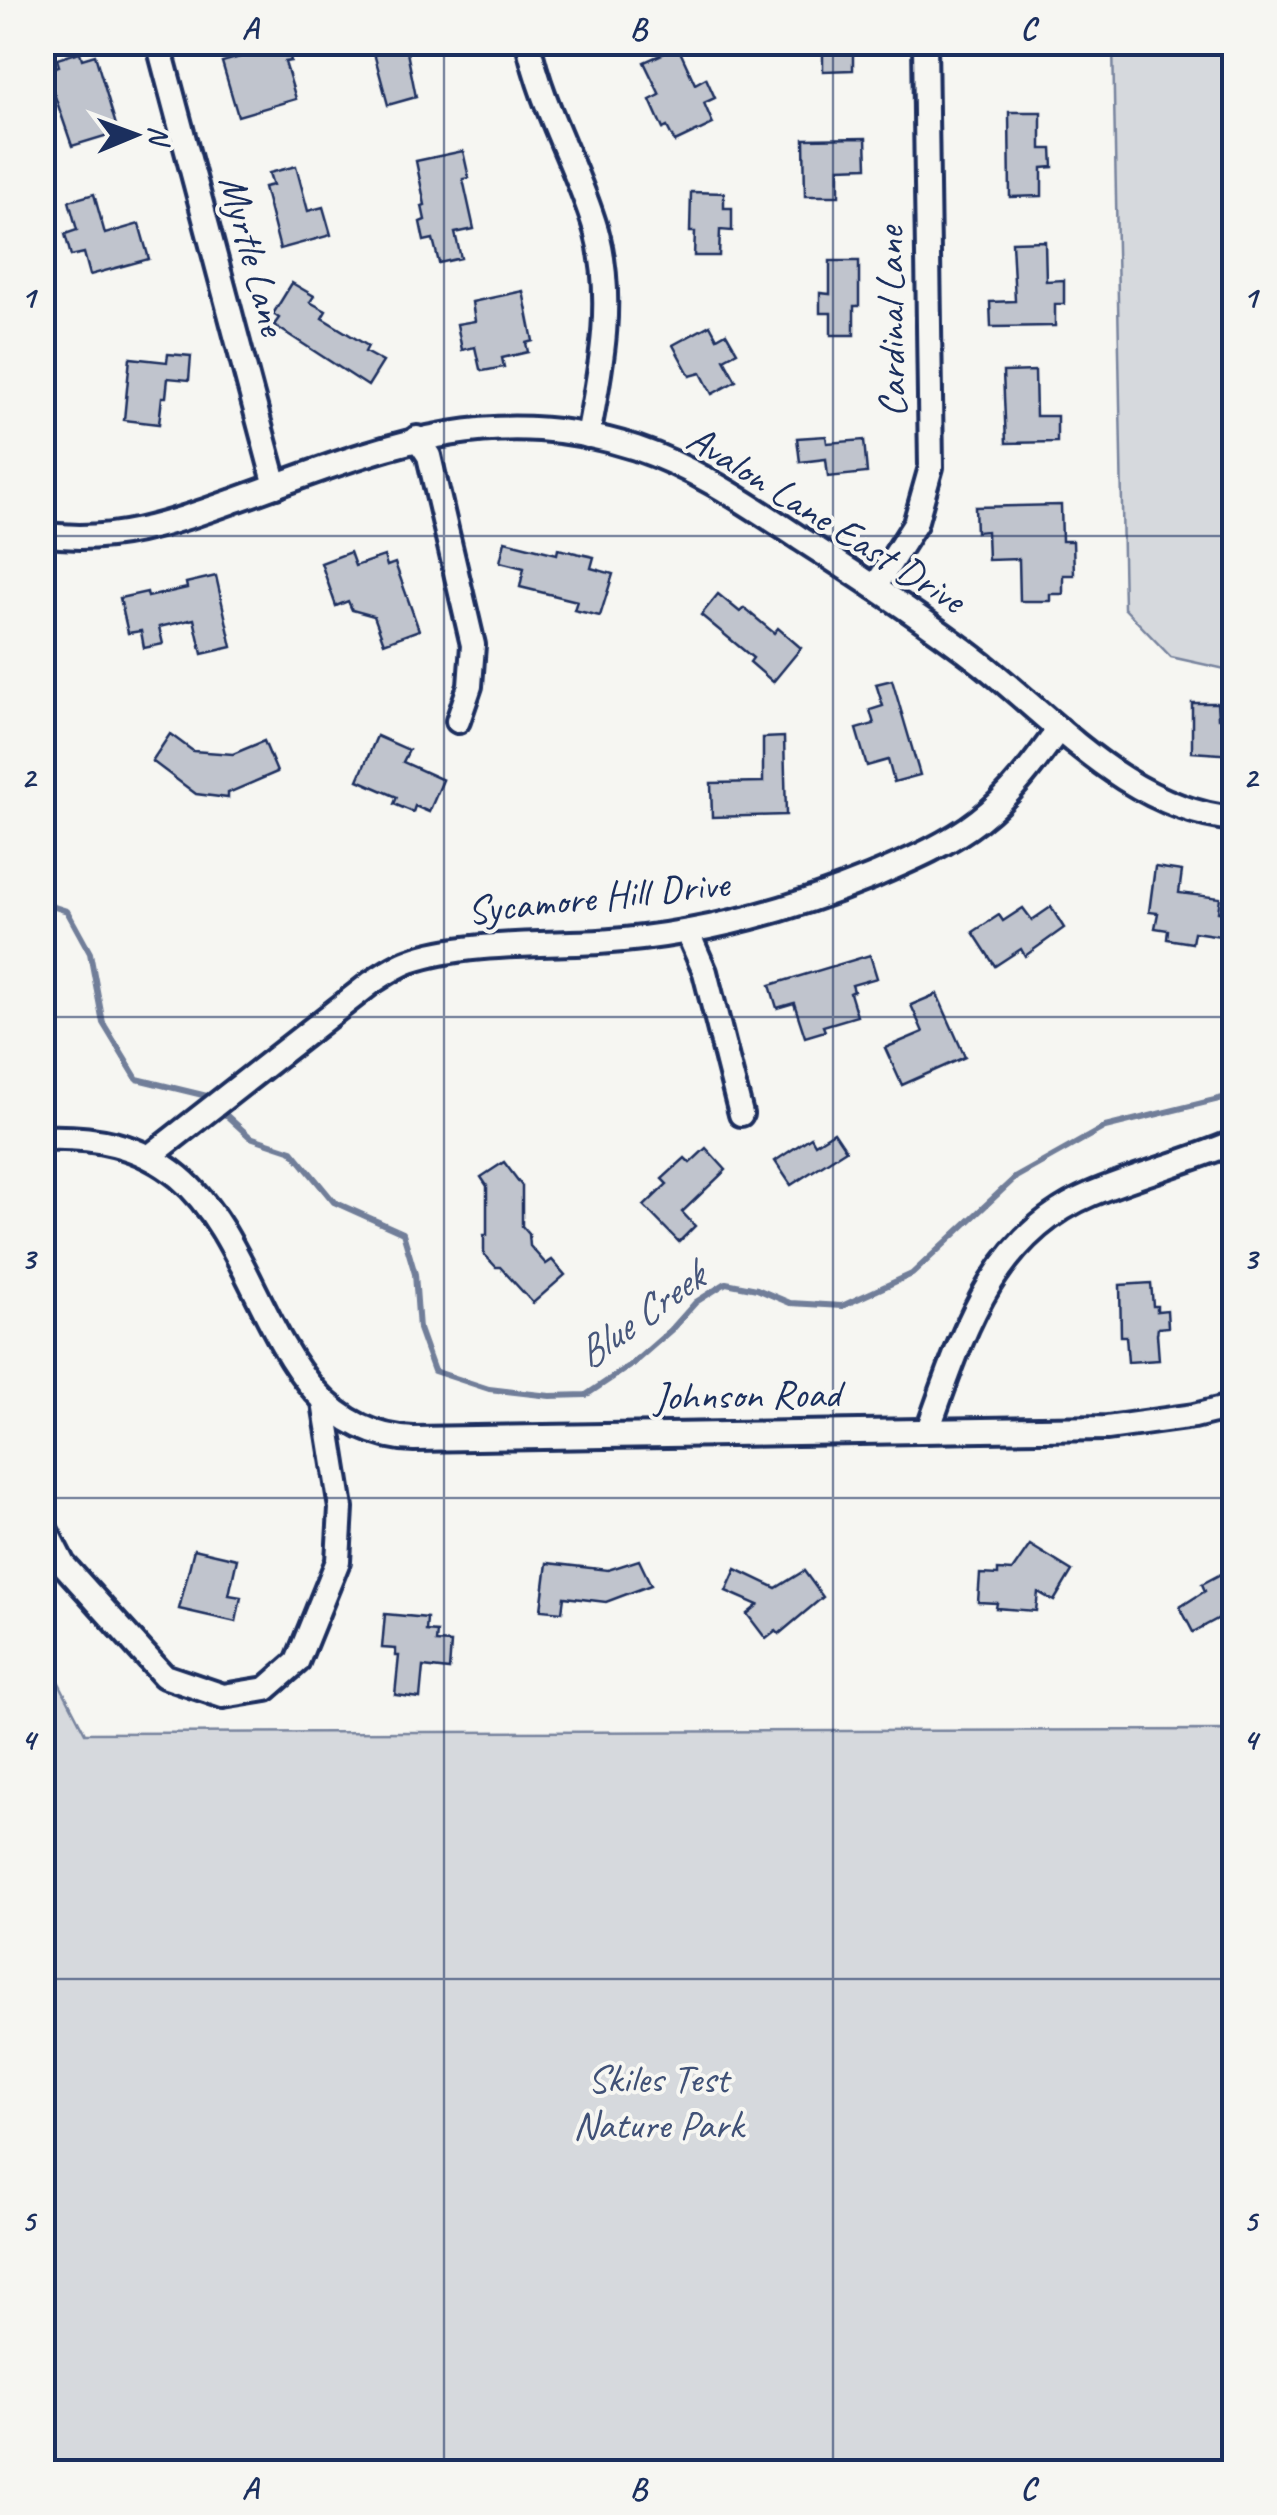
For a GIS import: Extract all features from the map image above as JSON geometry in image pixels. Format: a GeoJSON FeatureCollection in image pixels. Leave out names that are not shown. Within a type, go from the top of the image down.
{"type":"FeatureCollection","features":[{"type":"Feature","properties":{"kind":"street","name":"Myrtle Lane"},"geometry":{"type":"LineString","coordinates":[[158,42],[276,486]]}},
{"type":"Feature","properties":{"kind":"street"},"geometry":{"type":"LineString","coordinates":[[528,42],[544,106],[597,233],[605,281],[602,359],[588,436]]}},
{"type":"Feature","properties":{"kind":"street","name":"Cardinal Lane"},"geometry":{"type":"LineString","coordinates":[[875,587],[915,524],[931,467],[924,42]]}},
{"type":"Feature","properties":{"kind":"street","name":"Avalon Lane East Drive"},"geometry":{"type":"LineString","coordinates":[[42,534],[96,538],[137,533],[417,438],[497,428],[588,436],[648,453],[706,478],[875,587],[974,658],[1102,765],[1144,790],[1199,812],[1234,818]]}},
{"type":"Feature","properties":{"kind":"street"},"geometry":{"type":"LineString","coordinates":[[417,438],[428,456],[473,645],[470,686],[458,721]]}},
{"type":"Feature","properties":{"kind":"street","name":"Sycamore Hill Drive"},"geometry":{"type":"LineString","coordinates":[[149,1156],[371,983],[403,964],[448,952],[688,933],[814,899],[941,844],[1000,802],[1059,730]]}},
{"type":"Feature","properties":{"kind":"street"},"geometry":{"type":"LineString","coordinates":[[688,933],[705,972],[741,1114]]}},
{"type":"Feature","properties":{"kind":"street","name":"Johnson Road"},"geometry":{"type":"LineString","coordinates":[[42,1138],[99,1140],[149,1156],[182,1178],[207,1207],[303,1377],[324,1402],[358,1426],[398,1438],[1108,1428],[1234,1406]]}},
{"type":"Feature","properties":{"kind":"street"},"geometry":{"type":"LineString","coordinates":[[928,1430],[972,1314],[1008,1254],[1022,1240],[1088,1195],[1234,1142]]}},
{"type":"Feature","properties":{"kind":"street"},"geometry":{"type":"LineString","coordinates":[[42,1524],[63,1564],[164,1676],[222,1696],[266,1689],[297,1662],[338,1561],[341,1508],[324,1402]]}},
{"type":"Feature","properties":{"kind":"green space"},"geometry":{"type":"Polygon","coordinates":[[[1113,43],[1234,43],[1234,671],[1171,657],[1124,608],[1113,43]]]}},
{"type":"Feature","properties":{"kind":"green space","name":"Skiles Test Nature Park"},"geometry":{"type":"Polygon","coordinates":[[[42,1650],[85,1733],[1234,1730],[1234,2472],[43,2472],[42,1650]]]}},
{"type":"Feature","properties":{"kind":"building"},"geometry":{"type":"Polygon","coordinates":[[[286,42],[291,61],[285,62],[296,99],[238,116],[222,62],[262,51],[260,46],[286,42]]]}},
{"type":"Feature","properties":{"kind":"building"},"geometry":{"type":"Polygon","coordinates":[[[371,42],[405,42],[416,97],[388,105],[371,42]]]}},
{"type":"Feature","properties":{"kind":"building"},"geometry":{"type":"Polygon","coordinates":[[[823,42],[853,42],[853,70],[823,71],[823,42]]]}},
{"type":"Feature","properties":{"kind":"building"},"geometry":{"type":"Polygon","coordinates":[[[678,47],[695,84],[706,78],[715,98],[704,103],[713,124],[675,142],[667,127],[663,129],[650,100],[660,95],[644,62],[678,47]]]}},
{"type":"Feature","properties":{"kind":"building"},"geometry":{"type":"Polygon","coordinates":[[[80,52],[82,59],[95,55],[118,132],[72,146],[46,70],[59,66],[57,59],[80,52]]]}},
{"type":"Feature","properties":{"kind":"building"},"geometry":{"type":"Polygon","coordinates":[[[1009,112],[1041,112],[1041,149],[1052,149],[1053,167],[1042,168],[1042,196],[1010,197],[1009,112]]]}},
{"type":"Feature","properties":{"kind":"building"},"geometry":{"type":"Polygon","coordinates":[[[866,138],[867,167],[839,168],[839,196],[805,196],[804,139],[866,138]]]}},
{"type":"Feature","properties":{"kind":"building"},"geometry":{"type":"Polygon","coordinates":[[[463,151],[469,178],[463,179],[474,229],[455,233],[461,258],[439,263],[433,239],[424,241],[420,222],[425,220],[425,205],[416,161],[463,151]]]}},
{"type":"Feature","properties":{"kind":"building"},"geometry":{"type":"Polygon","coordinates":[[[296,166],[308,211],[323,207],[331,235],[280,249],[264,187],[273,185],[269,173],[296,166]]]}},
{"type":"Feature","properties":{"kind":"building"},"geometry":{"type":"Polygon","coordinates":[[[691,192],[724,193],[724,208],[732,208],[732,231],[720,230],[719,256],[694,256],[691,192]]]}},
{"type":"Feature","properties":{"kind":"building"},"geometry":{"type":"Polygon","coordinates":[[[94,194],[105,234],[139,224],[149,259],[90,275],[84,253],[71,256],[65,234],[77,230],[69,201],[94,194]]]}},
{"type":"Feature","properties":{"kind":"building"},"geometry":{"type":"Polygon","coordinates":[[[1045,241],[1046,281],[1064,280],[1064,304],[1055,304],[1055,326],[991,327],[990,302],[1015,301],[1012,242],[1045,241]]]}},
{"type":"Feature","properties":{"kind":"building"},"geometry":{"type":"Polygon","coordinates":[[[830,261],[859,261],[859,306],[854,306],[854,335],[831,335],[831,313],[820,313],[820,293],[830,294],[830,261]]]}},
{"type":"Feature","properties":{"kind":"building"},"geometry":{"type":"Polygon","coordinates":[[[292,283],[314,296],[310,302],[326,311],[322,318],[368,346],[365,352],[383,362],[368,386],[274,325],[279,318],[273,314],[292,283]]]}},
{"type":"Feature","properties":{"kind":"building"},"geometry":{"type":"Polygon","coordinates":[[[523,291],[533,341],[526,343],[528,352],[502,358],[504,367],[483,371],[475,347],[462,350],[457,324],[475,321],[472,302],[523,291]]]}},
{"type":"Feature","properties":{"kind":"building"},"geometry":{"type":"Polygon","coordinates":[[[710,325],[717,338],[726,333],[737,352],[724,359],[736,381],[712,394],[701,373],[690,376],[673,345],[710,325]]]}},
{"type":"Feature","properties":{"kind":"building"},"geometry":{"type":"Polygon","coordinates":[[[168,354],[191,356],[189,380],[168,378],[159,424],[124,420],[130,358],[167,362],[168,354]]]}},
{"type":"Feature","properties":{"kind":"building"},"geometry":{"type":"Polygon","coordinates":[[[1035,371],[1036,416],[1057,416],[1057,442],[1006,443],[1003,372],[1035,371]]]}},
{"type":"Feature","properties":{"kind":"building"},"geometry":{"type":"Polygon","coordinates":[[[826,436],[827,443],[864,440],[867,473],[828,477],[826,459],[800,462],[797,438],[826,436]]]}},
{"type":"Feature","properties":{"kind":"building"},"geometry":{"type":"Polygon","coordinates":[[[1061,505],[1062,541],[1073,541],[1074,575],[1063,575],[1063,594],[1050,594],[1050,601],[1020,601],[1019,559],[988,560],[987,531],[976,532],[975,507],[1061,505]]]}},
{"type":"Feature","properties":{"kind":"building"},"geometry":{"type":"Polygon","coordinates":[[[505,541],[557,554],[558,549],[594,557],[591,568],[613,574],[600,616],[574,610],[577,601],[520,587],[524,568],[500,562],[505,541]]]}},
{"type":"Feature","properties":{"kind":"building"},"geometry":{"type":"Polygon","coordinates":[[[350,552],[355,566],[384,556],[387,566],[395,563],[419,630],[384,643],[374,616],[352,610],[348,601],[336,606],[321,563],[350,552]]]}},
{"type":"Feature","properties":{"kind":"building"},"geometry":{"type":"Polygon","coordinates":[[[216,576],[232,647],[202,654],[194,619],[159,627],[163,644],[144,648],[141,631],[128,633],[120,598],[147,592],[148,597],[216,576]]]}},
{"type":"Feature","properties":{"kind":"building"},"geometry":{"type":"Polygon","coordinates":[[[718,594],[740,612],[744,608],[774,633],[778,628],[801,648],[773,682],[750,662],[753,658],[701,615],[718,594]]]}},
{"type":"Feature","properties":{"kind":"building"},"geometry":{"type":"Polygon","coordinates":[[[892,680],[920,775],[894,782],[888,760],[867,766],[856,729],[874,724],[870,710],[883,706],[876,684],[892,680]]]}},
{"type":"Feature","properties":{"kind":"building"},"geometry":{"type":"Polygon","coordinates":[[[1192,703],[1217,703],[1218,718],[1234,718],[1234,755],[1192,752],[1192,703]]]}},
{"type":"Feature","properties":{"kind":"building"},"geometry":{"type":"Polygon","coordinates":[[[170,734],[193,751],[233,754],[264,741],[277,772],[228,793],[228,798],[196,794],[152,761],[170,734]]]}},
{"type":"Feature","properties":{"kind":"building"},"geometry":{"type":"Polygon","coordinates":[[[377,736],[409,750],[403,762],[443,780],[429,812],[415,806],[413,812],[394,804],[397,797],[358,780],[377,736]]]}},
{"type":"Feature","properties":{"kind":"building"},"geometry":{"type":"Polygon","coordinates":[[[784,737],[786,815],[712,817],[711,783],[763,782],[763,738],[784,737]]]}},
{"type":"Feature","properties":{"kind":"building"},"geometry":{"type":"Polygon","coordinates":[[[1155,867],[1182,871],[1179,893],[1220,898],[1218,912],[1234,915],[1234,938],[1194,932],[1192,943],[1167,939],[1168,930],[1155,928],[1158,913],[1149,912],[1155,867]]]}},
{"type":"Feature","properties":{"kind":"building"},"geometry":{"type":"Polygon","coordinates":[[[1051,907],[1064,928],[1025,956],[1021,949],[995,966],[973,932],[999,915],[1003,921],[1023,908],[1032,920],[1051,907]]]}},
{"type":"Feature","properties":{"kind":"building"},"geometry":{"type":"Polygon","coordinates":[[[870,955],[877,978],[852,985],[854,991],[850,993],[857,1016],[823,1026],[825,1031],[805,1037],[794,1003],[777,1008],[770,985],[870,955]]]}},
{"type":"Feature","properties":{"kind":"building"},"geometry":{"type":"Polygon","coordinates":[[[937,994],[965,1057],[902,1085],[885,1048],[923,1032],[911,1005],[937,994]]]}},
{"type":"Feature","properties":{"kind":"building"},"geometry":{"type":"Polygon","coordinates":[[[834,1132],[846,1150],[791,1185],[775,1161],[811,1137],[815,1144],[834,1132]]]}},
{"type":"Feature","properties":{"kind":"building"},"geometry":{"type":"Polygon","coordinates":[[[706,1148],[726,1170],[682,1212],[695,1226],[679,1242],[644,1206],[667,1184],[662,1179],[685,1158],[690,1163],[706,1148]]]}},
{"type":"Feature","properties":{"kind":"building"},"geometry":{"type":"Polygon","coordinates":[[[504,1162],[522,1186],[522,1226],[529,1234],[530,1246],[546,1264],[552,1260],[565,1275],[533,1303],[484,1254],[487,1186],[481,1177],[504,1162]]]}},
{"type":"Feature","properties":{"kind":"building"},"geometry":{"type":"Polygon","coordinates":[[[1151,1283],[1153,1306],[1157,1306],[1157,1311],[1167,1310],[1168,1327],[1158,1328],[1157,1334],[1159,1360],[1128,1362],[1126,1336],[1121,1336],[1120,1285],[1151,1283]]]}},
{"type":"Feature","properties":{"kind":"building"},"geometry":{"type":"Polygon","coordinates":[[[1030,1545],[1072,1571],[1054,1601],[1038,1592],[1036,1611],[996,1608],[997,1603],[978,1602],[980,1574],[1012,1571],[1030,1545]]]}},
{"type":"Feature","properties":{"kind":"building"},"geometry":{"type":"Polygon","coordinates":[[[194,1549],[237,1559],[229,1595],[241,1597],[236,1622],[179,1609],[194,1549]]]}},
{"type":"Feature","properties":{"kind":"building"},"geometry":{"type":"Polygon","coordinates":[[[639,1560],[651,1585],[606,1602],[564,1597],[562,1612],[541,1610],[547,1563],[608,1570],[639,1560]]]}},
{"type":"Feature","properties":{"kind":"building"},"geometry":{"type":"Polygon","coordinates":[[[1234,1567],[1234,1610],[1193,1632],[1180,1607],[1205,1591],[1202,1584],[1234,1567]]]}},
{"type":"Feature","properties":{"kind":"building"},"geometry":{"type":"Polygon","coordinates":[[[736,1569],[776,1588],[804,1571],[823,1597],[779,1634],[776,1631],[766,1639],[747,1614],[758,1605],[726,1591],[736,1569]]]}},
{"type":"Feature","properties":{"kind":"building"},"geometry":{"type":"Polygon","coordinates":[[[385,1614],[427,1618],[426,1631],[437,1632],[436,1642],[451,1643],[449,1670],[423,1667],[420,1698],[395,1695],[399,1656],[396,1649],[382,1648],[385,1614]]]}},
{"type":"Feature","properties":{"kind":"waterway","name":"Blue Creek"},"geometry":{"type":"LineString","coordinates":[[42,903],[67,911],[90,953],[103,1023],[137,1079],[207,1096]]}},
{"type":"Feature","properties":{"kind":"waterway","name":"Blue Creek"},"geometry":{"type":"LineString","coordinates":[[226,1115],[250,1137],[292,1151],[334,1202],[403,1233],[415,1274],[419,1329],[434,1371],[489,1389],[550,1396],[586,1395],[631,1365],[696,1302],[726,1283],[757,1289],[790,1303],[842,1306],[912,1274],[1016,1177],[1105,1127],[1223,1098],[1234,1084]]}}]}
